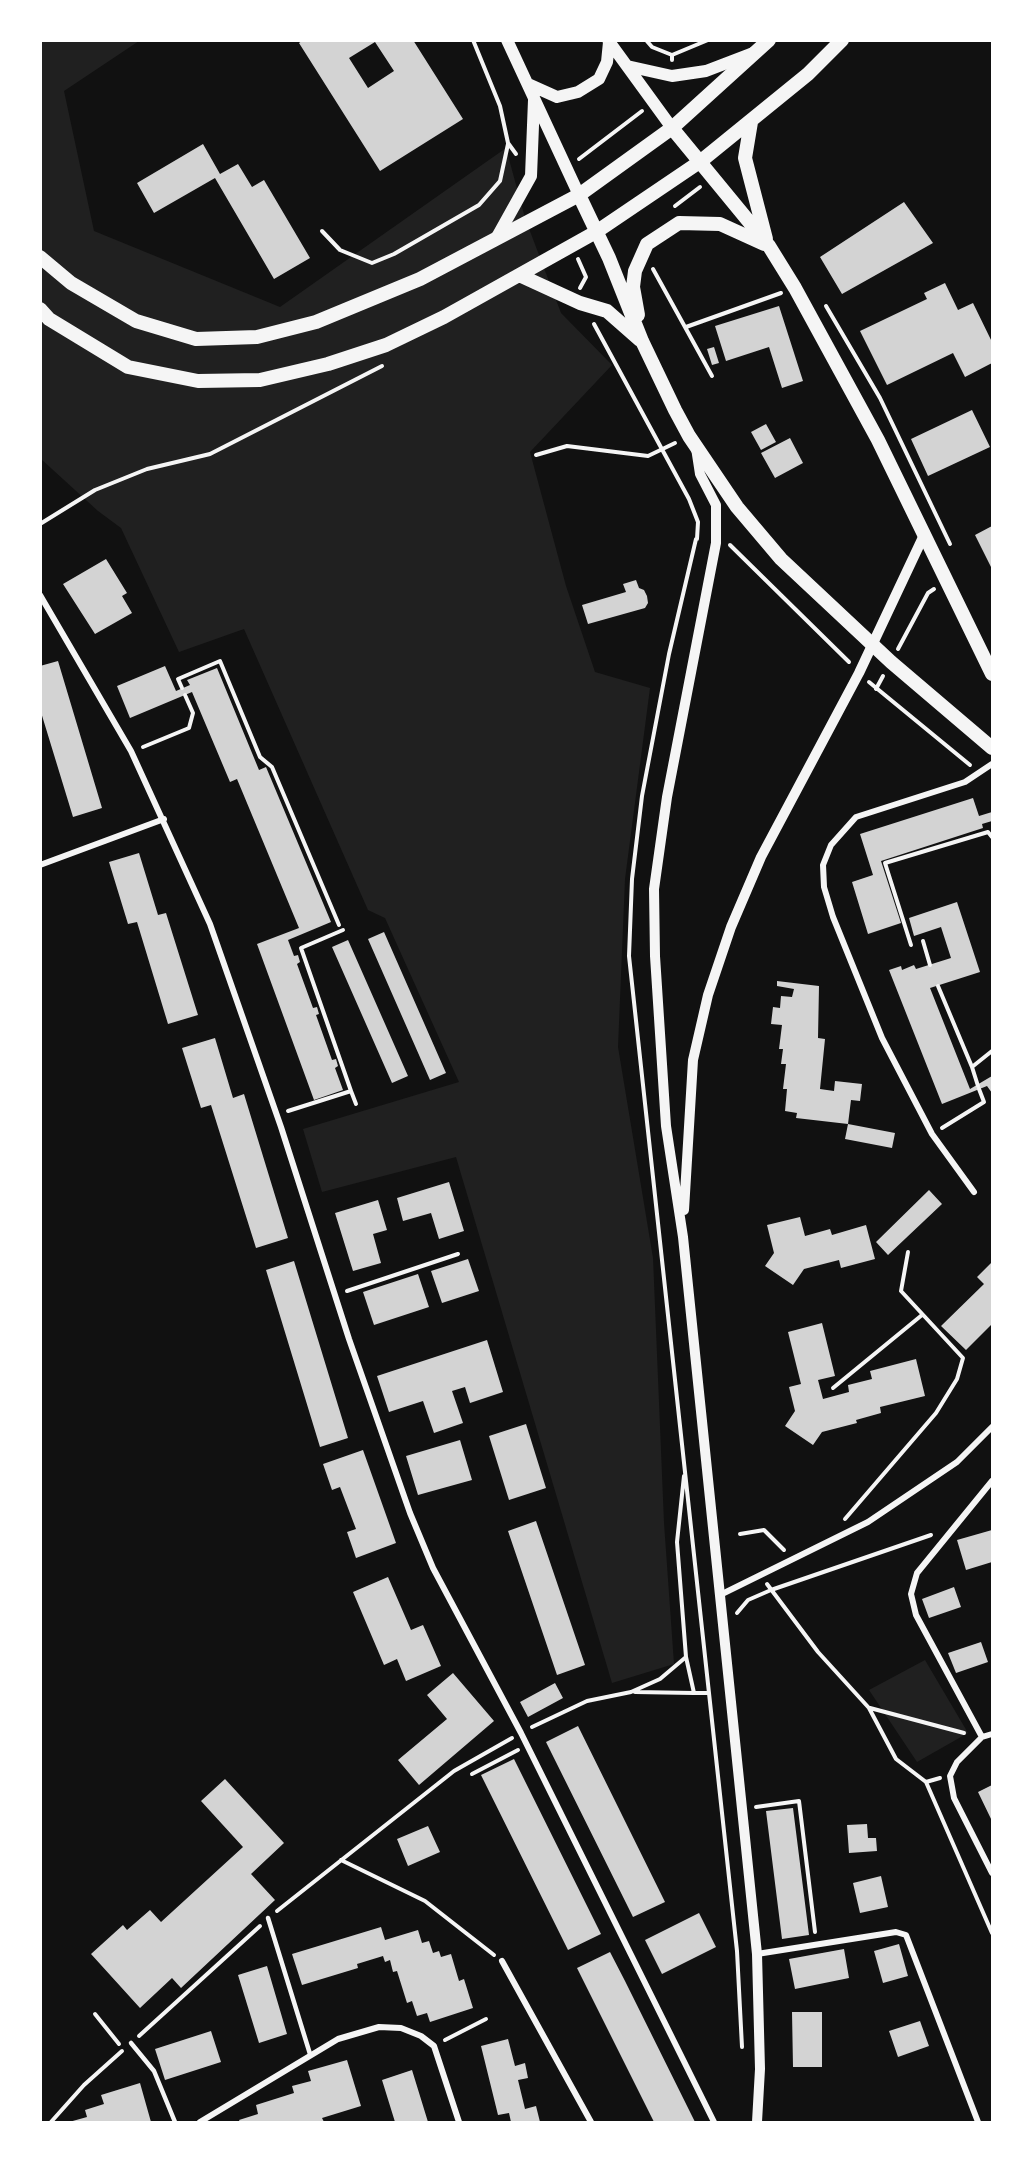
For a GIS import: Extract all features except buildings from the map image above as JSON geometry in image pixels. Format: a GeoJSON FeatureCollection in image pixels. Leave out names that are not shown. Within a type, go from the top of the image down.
{"type":"FeatureCollection","features":[{"type":"Feature","properties":{"kind":"main road"},"geometry":{"type":"LineString","coordinates":[[507,40],[596,232],[642,341],[692,440],[738,507],[782,559],[891,662],[993,748]]}},
{"type":"Feature","properties":{"kind":"main road"},"geometry":{"type":"LineString","coordinates":[[40,257],[71,283],[136,321],[196,339],[257,337],[316,322],[368,303],[420,279],[579,195],[672,128],[769,40]]}},
{"type":"Feature","properties":{"kind":"main road"},"geometry":{"type":"LineString","coordinates":[[40,309],[49,319],[128,366],[198,381],[260,380],[328,364],[386,345],[444,317],[596,232],[700,161],[751,122],[808,74],[842,40]]}},
{"type":"Feature","properties":{"kind":"main road"},"geometry":{"type":"LineString","coordinates":[[528,84],[557,97],[578,92],[599,79],[607,62],[609,41]]}},
{"type":"Feature","properties":{"kind":"main road"},"geometry":{"type":"LineString","coordinates":[[609,41],[672,128],[769,246],[795,288],[862,408],[993,674]]}},
{"type":"Feature","properties":{"kind":"main road"},"geometry":{"type":"LineString","coordinates":[[627,66],[672,76],[706,71],[757,52]]}},
{"type":"Feature","properties":{"kind":"main road"},"geometry":{"type":"LineString","coordinates":[[497,237],[531,176],[534,96]]}},
{"type":"Feature","properties":{"kind":"main road"},"geometry":{"type":"LineString","coordinates":[[751,122],[745,158],[750,184],[769,246]]}},
{"type":"Feature","properties":{"kind":"main road"},"geometry":{"type":"LineString","coordinates":[[642,341],[633,287],[635,271],[647,244],[679,223],[690,222],[720,224],[769,246]]}},
{"type":"Feature","properties":{"kind":"main road"},"geometry":{"type":"LineString","coordinates":[[519,275],[580,303],[607,311],[642,341]]}},
{"type":"Feature","properties":{"kind":"street"},"geometry":{"type":"LineString","coordinates":[[692,440],[700,474],[716,506],[716,543],[668,797],[654,889],[655,956],[666,1126],[683,1237],[757,1954],[760,2069],[758,2122]]}},
{"type":"Feature","properties":{"kind":"street"},"geometry":{"type":"LineString","coordinates":[[683,1237],[687,1125],[693,1060],[708,995],[731,927],[761,857],[859,673],[925,533]]}},
{"type":"Feature","properties":{"kind":"street"},"geometry":{"type":"LineString","coordinates":[[40,595],[131,752],[164,819],[210,924],[277,1115],[335,1295],[410,1514],[433,1568],[527,1746],[714,2122]]}},
{"type":"Feature","properties":{"kind":"street"},"geometry":{"type":"LineString","coordinates":[[974,1192],[932,1134],[882,1038],[833,917],[824,887],[823,865],[831,844],[856,817],[965,782],[993,764]]}},
{"type":"Feature","properties":{"kind":"street"},"geometry":{"type":"LineString","coordinates":[[40,865],[164,819]]}},
{"type":"Feature","properties":{"kind":"street"},"geometry":{"type":"LineString","coordinates":[[720,1595],[868,1522],[957,1462],[993,1427]]}},
{"type":"Feature","properties":{"kind":"street"},"geometry":{"type":"LineString","coordinates":[[982,1737],[916,1615],[911,1594],[917,1573],[993,1481]]}},
{"type":"Feature","properties":{"kind":"street"},"geometry":{"type":"LineString","coordinates":[[993,1734],[982,1737],[957,1762],[950,1776],[954,1798],[993,1873]]}},
{"type":"Feature","properties":{"kind":"street"},"geometry":{"type":"LineString","coordinates":[[757,1954],[896,1932],[906,1935],[978,2122]]}},
{"type":"Feature","properties":{"kind":"street"},"geometry":{"type":"LineString","coordinates":[[502,1961],[591,2122]]}},
{"type":"Feature","properties":{"kind":"street"},"geometry":{"type":"LineString","coordinates":[[200,2122],[338,2039],[379,2027],[401,2028],[421,2036],[434,2046],[459,2122]]}},
{"type":"Feature","properties":{"kind":"lane"},"geometry":{"type":"LineString","coordinates":[[268,1918],[310,2054]]}},
{"type":"Feature","properties":{"kind":"lane"},"geometry":{"type":"LineString","coordinates":[[131,2043],[154,2071],[175,2122]]}},
{"type":"Feature","properties":{"kind":"path"},"geometry":{"type":"LineString","coordinates":[[473,40],[500,106],[508,143],[531,176]]}},
{"type":"Feature","properties":{"kind":"path"},"geometry":{"type":"LineString","coordinates":[[646,40],[652,46],[672,55]]}},
{"type":"Feature","properties":{"kind":"path"},"geometry":{"type":"LineString","coordinates":[[567,168],[653,102]]}},
{"type":"Feature","properties":{"kind":"path"},"geometry":{"type":"LineString","coordinates":[[322,231],[340,250],[372,263],[394,254],[478,205],[500,182],[508,143]]}},
{"type":"Feature","properties":{"kind":"path"},"geometry":{"type":"LineString","coordinates":[[643,254],[712,376]]}},
{"type":"Feature","properties":{"kind":"path"},"geometry":{"type":"LineString","coordinates":[[686,327],[795,288]]}},
{"type":"Feature","properties":{"kind":"path"},"geometry":{"type":"LineString","coordinates":[[40,524],[94,490],[147,469],[210,454],[389,362]]}},
{"type":"Feature","properties":{"kind":"path"},"geometry":{"type":"LineString","coordinates":[[536,455],[567,446],[648,456],[692,440]]}},
{"type":"Feature","properties":{"kind":"path"},"geometry":{"type":"LineString","coordinates":[[876,689],[928,593],[949,581]]}},
{"type":"Feature","properties":{"kind":"path"},"geometry":{"type":"LineString","coordinates":[[182,688],[178,679],[220,661],[260,757],[272,767],[339,924]]}},
{"type":"Feature","properties":{"kind":"path"},"geometry":{"type":"LineString","coordinates":[[131,752],[189,728],[193,713],[185,694]]}},
{"type":"Feature","properties":{"kind":"path"},"geometry":{"type":"LineString","coordinates":[[911,945],[885,863],[988,832],[993,837]]}},
{"type":"Feature","properties":{"kind":"path"},"geometry":{"type":"LineString","coordinates":[[343,930],[301,948],[356,1104]]}},
{"type":"Feature","properties":{"kind":"path"},"geometry":{"type":"LineString","coordinates":[[923,941],[930,964]]}},
{"type":"Feature","properties":{"kind":"path"},"geometry":{"type":"LineString","coordinates":[[932,1134],[984,1102],[938,986]]}},
{"type":"Feature","properties":{"kind":"path"},"geometry":{"type":"LineString","coordinates":[[972,1067],[993,1051]]}},
{"type":"Feature","properties":{"kind":"path"},"geometry":{"type":"LineString","coordinates":[[277,1115],[351,1091]]}},
{"type":"Feature","properties":{"kind":"path"},"geometry":{"type":"LineString","coordinates":[[832,1540],[848,1514],[897,1461],[936,1413],[957,1378],[963,1358],[901,1291],[908,1252]]}},
{"type":"Feature","properties":{"kind":"path"},"geometry":{"type":"LineString","coordinates":[[335,1295],[458,1254]]}},
{"type":"Feature","properties":{"kind":"path"},"geometry":{"type":"LineString","coordinates":[[833,1388],[922,1315]]}},
{"type":"Feature","properties":{"kind":"path"},"geometry":{"type":"LineString","coordinates":[[694,1694],[686,1657],[677,1542],[685,1468],[737,1951],[743,2056]]}},
{"type":"Feature","properties":{"kind":"path"},"geometry":{"type":"LineString","coordinates":[[735,1619],[739,1609],[748,1600],[771,1590],[955,1527]]}},
{"type":"Feature","properties":{"kind":"path"},"geometry":{"type":"LineString","coordinates":[[740,1534],[764,1530],[793,1559]]}},
{"type":"Feature","properties":{"kind":"path"},"geometry":{"type":"LineString","coordinates":[[771,1590],[819,1652],[869,1708],[896,1758],[926,1782],[993,1933]]}},
{"type":"Feature","properties":{"kind":"path"},"geometry":{"type":"LineString","coordinates":[[520,1733],[587,1701],[631,1692],[660,1679],[686,1657]]}},
{"type":"Feature","properties":{"kind":"path"},"geometry":{"type":"LineString","coordinates":[[631,1692],[709,1693]]}},
{"type":"Feature","properties":{"kind":"path"},"geometry":{"type":"LineString","coordinates":[[869,1708],[982,1737]]}},
{"type":"Feature","properties":{"kind":"path"},"geometry":{"type":"LineString","coordinates":[[472,1774],[527,1746]]}},
{"type":"Feature","properties":{"kind":"path"},"geometry":{"type":"LineString","coordinates":[[742,1809],[799,1801],[816,1945]]}},
{"type":"Feature","properties":{"kind":"path"},"geometry":{"type":"LineString","coordinates":[[341,1860],[425,1901],[502,1961]]}},
{"type":"Feature","properties":{"kind":"path"},"geometry":{"type":"LineString","coordinates":[[95,2014],[123,2049]]}},
{"type":"Feature","properties":{"kind":"path"},"geometry":{"type":"LineString","coordinates":[[434,2046],[486,2019]]}},
{"type":"Feature","properties":{"kind":"shaded area"},"geometry":{"type":"Polygon","coordinates":[[[40,41],[139,41],[64,91],[94,231],[280,307],[506,148],[525,218],[561,313],[612,365],[530,452],[566,586],[595,672],[650,688],[625,879],[618,1047],[653,1258],[664,1523],[674,1664],[612,1683],[456,1157],[322,1192],[303,1129],[459,1082],[385,918],[368,910],[244,629],[179,652],[121,528],[98,511],[41,459],[40,41]]]}},
{"type":"Feature","properties":{"kind":"shaded area"},"geometry":{"type":"Polygon","coordinates":[[[925,1660],[968,1733],[917,1762],[869,1690],[925,1660]]]}}]}
